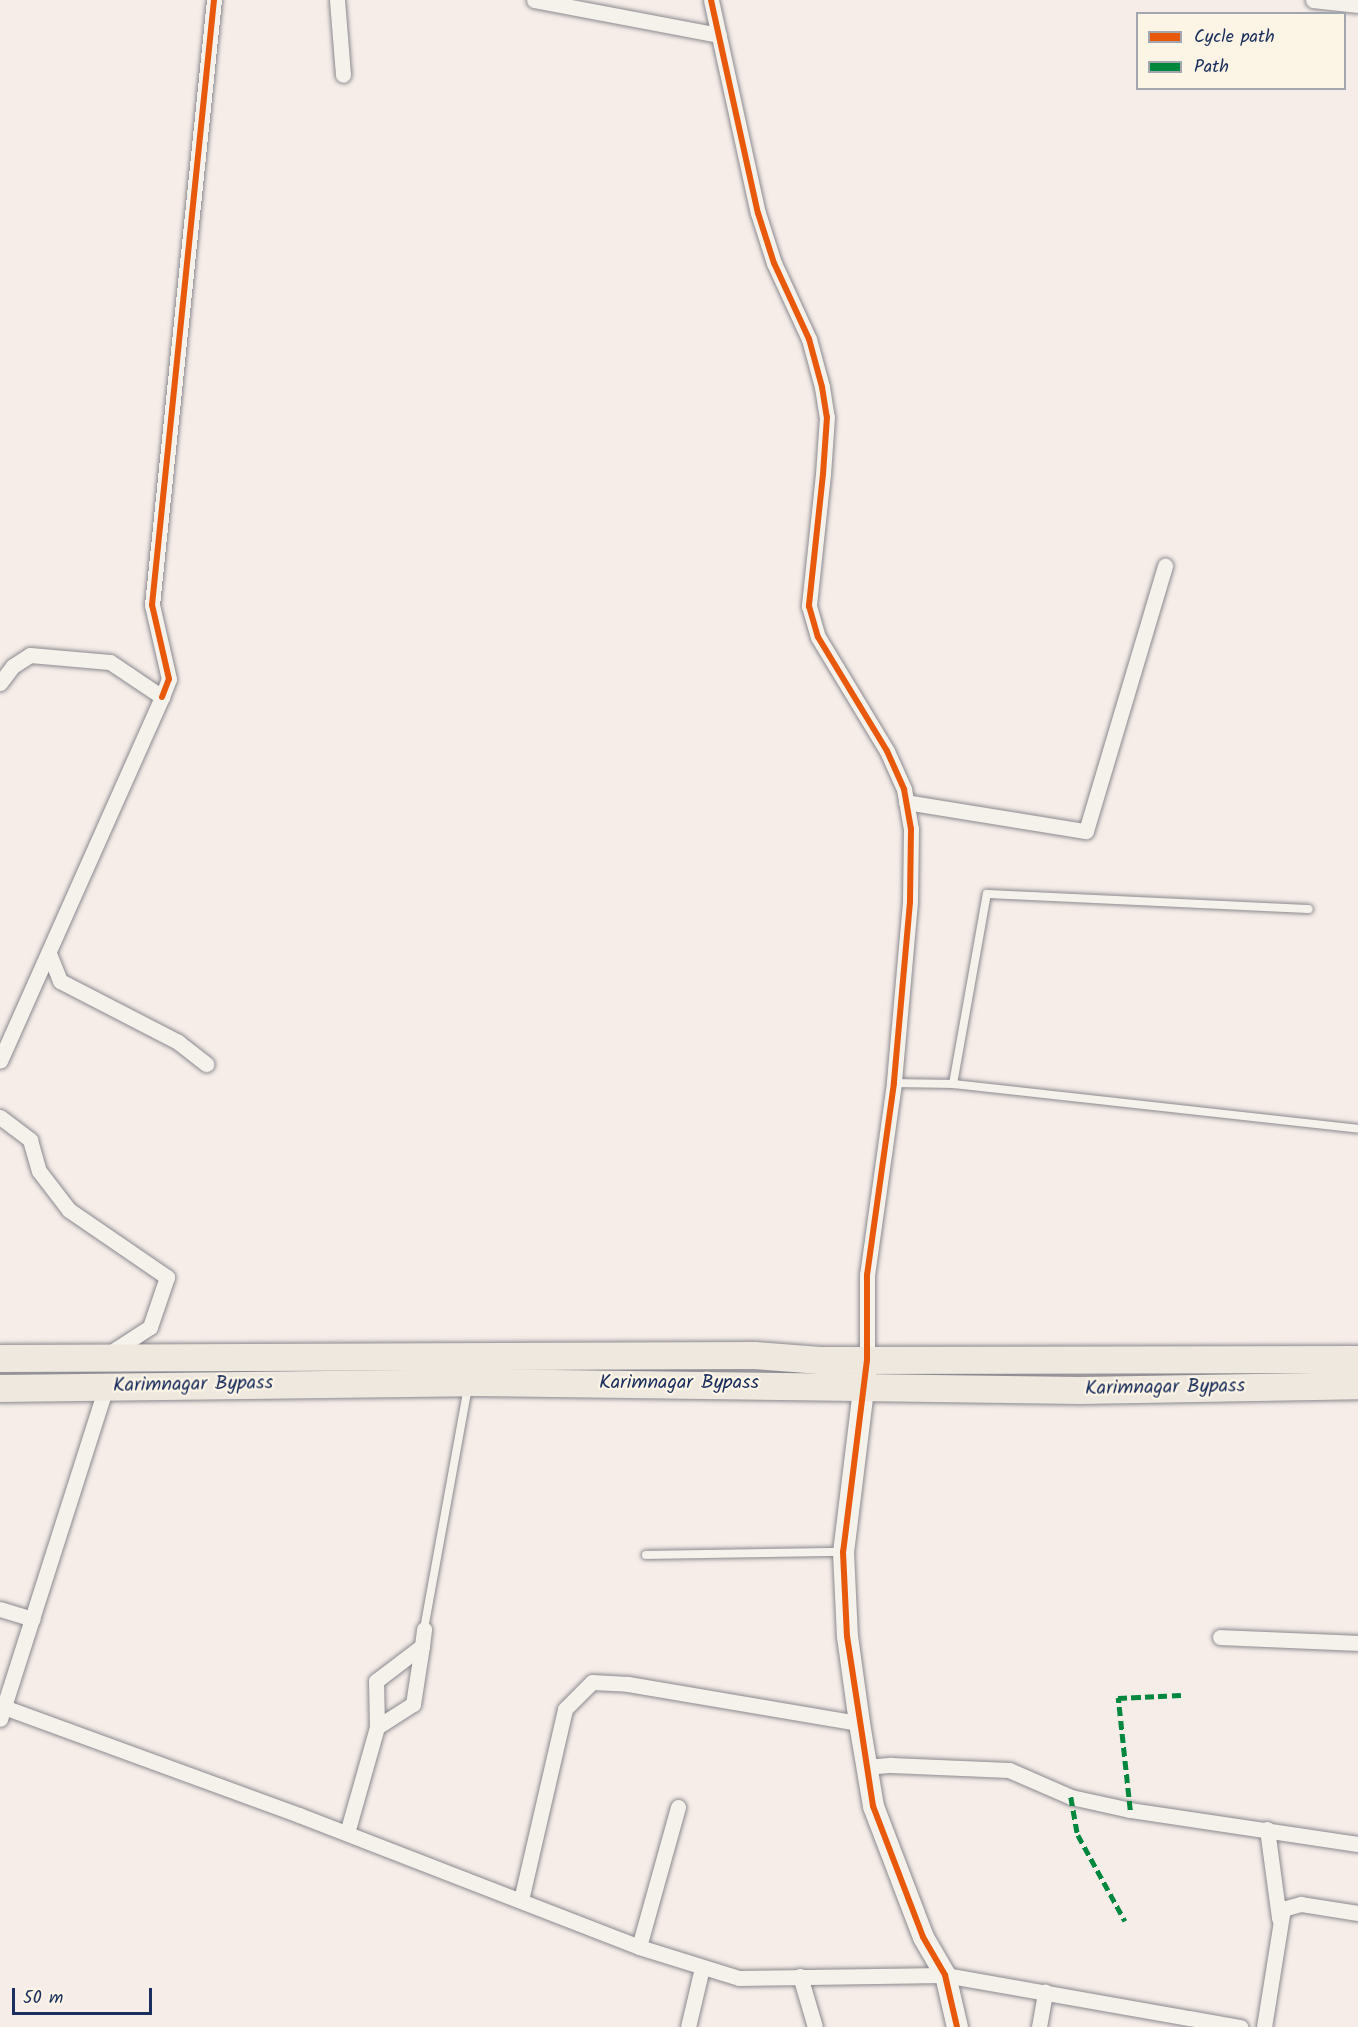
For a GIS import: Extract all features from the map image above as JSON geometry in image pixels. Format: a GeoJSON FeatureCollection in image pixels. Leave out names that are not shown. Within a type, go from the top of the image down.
{"type":"FeatureCollection","features":[{"type":"Feature","properties":{"kind":"highway","name":"Karimnagar Bypass"},"geometry":{"type":"LineString","coordinates":[[0,1358],[107,1355],[754,1355],[820,1360],[1358,1359]]}},
{"type":"Feature","properties":{"kind":"highway","name":"Karimnagar Bypass"},"geometry":{"type":"LineString","coordinates":[[0,1388],[469,1382],[1080,1390],[1358,1385]]}},
{"type":"Feature","properties":{"kind":"street"},"geometry":{"type":"LineString","coordinates":[[0,1061],[50,956],[169,679],[152,605],[214,0]]}},
{"type":"Feature","properties":{"kind":"street"},"geometry":{"type":"LineString","coordinates":[[338,0],[343,75]]}},
{"type":"Feature","properties":{"kind":"street"},"geometry":{"type":"LineString","coordinates":[[534,0],[719,35]]}},
{"type":"Feature","properties":{"kind":"street"},"geometry":{"type":"LineString","coordinates":[[711,0],[758,213],[774,263],[809,339],[822,387],[826,417],[824,474],[809,606],[818,637],[887,751],[906,802],[911,830],[910,902],[894,1083],[867,1275],[867,1360],[843,1551],[847,1636],[866,1767],[877,1817],[923,1937],[945,1975],[957,2027]]}},
{"type":"Feature","properties":{"kind":"street"},"geometry":{"type":"LineString","coordinates":[[1313,0],[1358,5]]}},
{"type":"Feature","properties":{"kind":"street"},"geometry":{"type":"LineString","coordinates":[[906,802],[1086,831],[1165,566]]}},
{"type":"Feature","properties":{"kind":"street"},"geometry":{"type":"LineString","coordinates":[[0,683],[13,666],[30,655],[110,662],[162,697]]}},
{"type":"Feature","properties":{"kind":"street"},"geometry":{"type":"LineString","coordinates":[[50,956],[60,981],[178,1042],[206,1064]]}},
{"type":"Feature","properties":{"kind":"street"},"geometry":{"type":"LineString","coordinates":[[0,1117],[30,1140],[39,1171],[69,1210],[167,1276],[150,1327],[107,1355]]}},
{"type":"Feature","properties":{"kind":"street"},"geometry":{"type":"LineString","coordinates":[[106,1387],[2,1713],[347,1833],[639,1947],[739,1978],[945,1975],[1045,1992],[1159,2020],[1240,2027]]}},
{"type":"Feature","properties":{"kind":"street"},"geometry":{"type":"LineString","coordinates":[[0,1609],[32,1618]]}},
{"type":"Feature","properties":{"kind":"street"},"geometry":{"type":"LineString","coordinates":[[377,1727],[413,1704],[424,1629]]}},
{"type":"Feature","properties":{"kind":"street"},"geometry":{"type":"LineString","coordinates":[[1220,1637],[1358,1643]]}},
{"type":"Feature","properties":{"kind":"street"},"geometry":{"type":"LineString","coordinates":[[347,1833],[377,1727],[376,1681],[422,1646]]}},
{"type":"Feature","properties":{"kind":"street"},"geometry":{"type":"LineString","coordinates":[[521,1900],[566,1710],[592,1682],[628,1684],[859,1724]]}},
{"type":"Feature","properties":{"kind":"street"},"geometry":{"type":"LineString","coordinates":[[866,1767],[891,1765],[1009,1770],[1071,1797],[1130,1810],[1358,1844]]}},
{"type":"Feature","properties":{"kind":"street"},"geometry":{"type":"LineString","coordinates":[[639,1947],[678,1807]]}},
{"type":"Feature","properties":{"kind":"street"},"geometry":{"type":"LineString","coordinates":[[1264,2027],[1279,1918],[1267,1829]]}},
{"type":"Feature","properties":{"kind":"street"},"geometry":{"type":"LineString","coordinates":[[1279,1918],[1283,1909],[1293,1903],[1358,1914]]}},
{"type":"Feature","properties":{"kind":"street"},"geometry":{"type":"LineString","coordinates":[[688,2027],[702,1968]]}},
{"type":"Feature","properties":{"kind":"street"},"geometry":{"type":"LineString","coordinates":[[800,1976],[815,2027]]}},
{"type":"Feature","properties":{"kind":"street"},"geometry":{"type":"LineString","coordinates":[[1039,2027],[1045,1992]]}},
{"type":"Feature","properties":{"kind":"lane"},"geometry":{"type":"LineString","coordinates":[[953,1084],[987,894],[1309,909]]}},
{"type":"Feature","properties":{"kind":"lane"},"geometry":{"type":"LineString","coordinates":[[894,1083],[953,1084],[1358,1129]]}},
{"type":"Feature","properties":{"kind":"lane"},"geometry":{"type":"LineString","coordinates":[[424,1629],[469,1382]]}},
{"type":"Feature","properties":{"kind":"lane"},"geometry":{"type":"LineString","coordinates":[[646,1555],[843,1551]]}},
{"type":"Feature","properties":{"kind":"marked path"},"geometry":{"type":"LineString","coordinates":[[1130,1810],[1118,1698],[1181,1695]]}},
{"type":"Feature","properties":{"kind":"marked path"},"geometry":{"type":"LineString","coordinates":[[1071,1797],[1078,1835],[1125,1921]]}},
{"type":"Feature","properties":{"kind":"cycle path"},"geometry":{"type":"LineString","coordinates":[[162,697],[169,679],[152,605],[214,0]]}},
{"type":"Feature","properties":{"kind":"cycle path"},"geometry":{"type":"LineString","coordinates":[[711,0],[758,213],[774,263],[809,339],[822,387],[827,417],[809,606],[818,637],[887,751],[904,789],[911,829],[910,902],[894,1083],[867,1275],[867,1360],[843,1552],[847,1636],[873,1806],[923,1937],[945,1975],[957,2027]]}}]}
